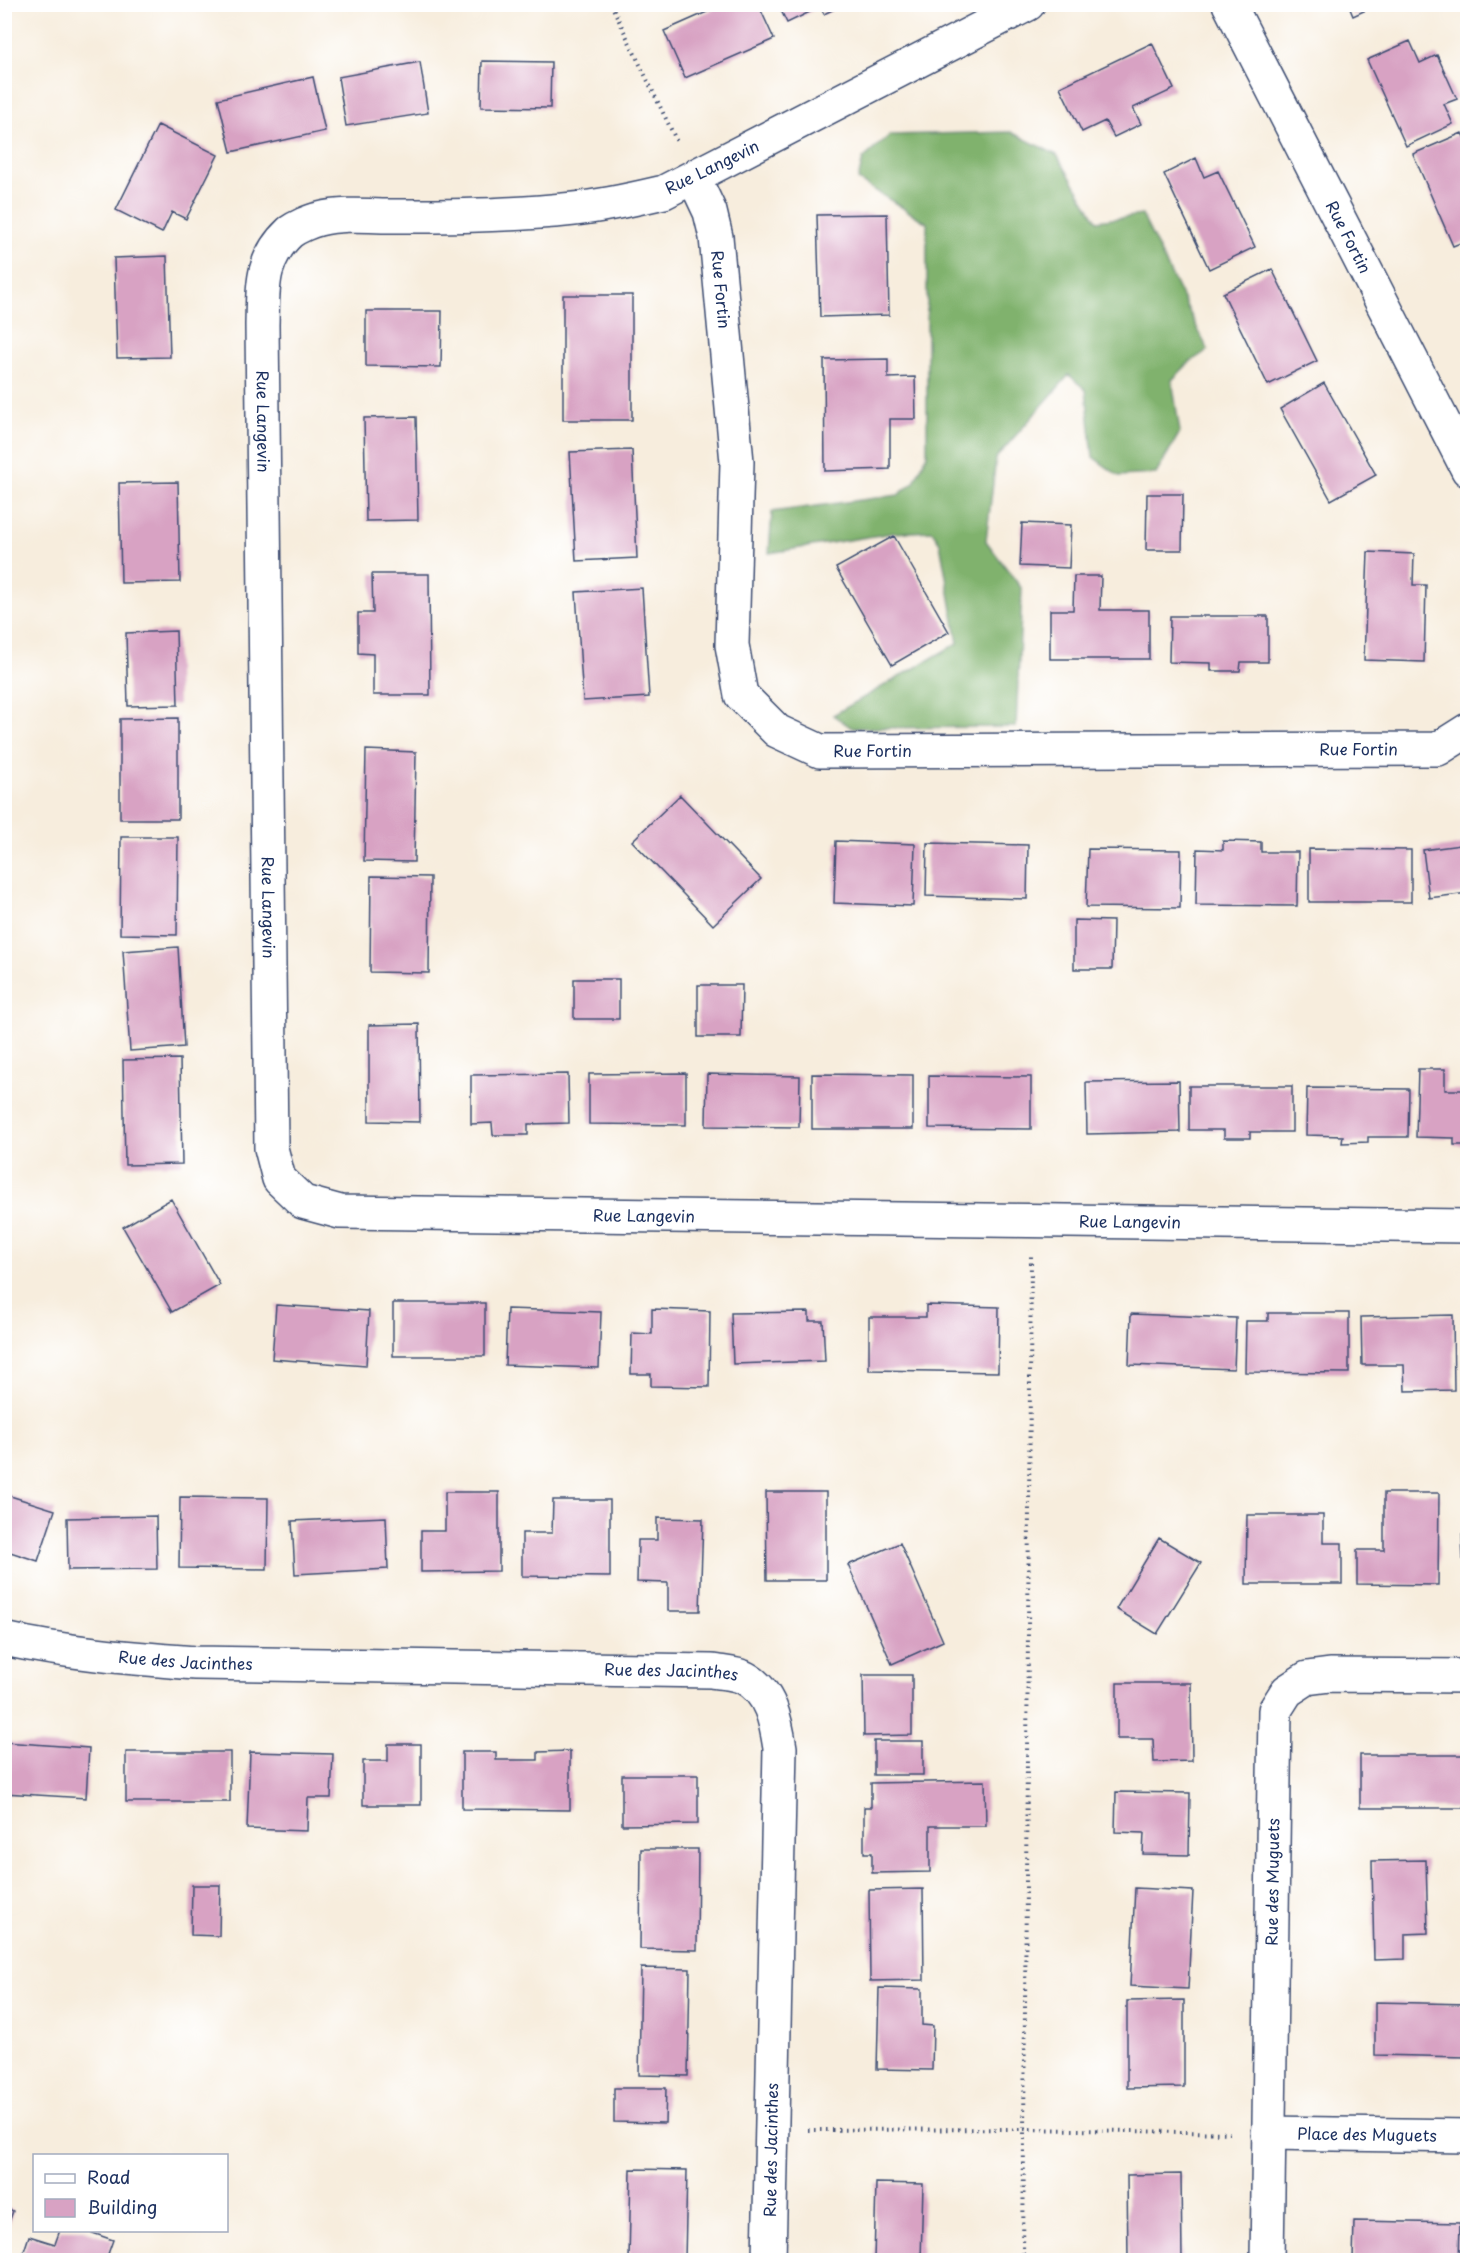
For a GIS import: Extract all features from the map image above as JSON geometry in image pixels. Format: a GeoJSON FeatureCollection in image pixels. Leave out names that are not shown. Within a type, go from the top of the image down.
{"type":"FeatureCollection","features":[{"type":"Feature","properties":{"kind":"street","name":"Rue Langevin"},"geometry":{"type":"LineString","coordinates":[[1028,4],[664,192],[620,203],[574,209],[479,215],[354,214],[317,219],[291,231],[273,252],[263,279],[262,325],[271,1148],[279,1179],[303,1202],[340,1212],[1467,1226]]}},
{"type":"Feature","properties":{"kind":"street","name":"Rue Fortin"},"geometry":{"type":"LineString","coordinates":[[1229,4],[1467,470]]}},
{"type":"Feature","properties":{"kind":"street","name":"Rue Fortin"},"geometry":{"type":"LineString","coordinates":[[694,178],[710,212],[716,237],[737,462],[732,645],[741,695],[777,731],[820,751],[832,751],[1438,749],[1467,730]]}},
{"type":"Feature","properties":{"kind":"street","name":"Rue des Jacinthes"},"geometry":{"type":"LineString","coordinates":[[4,1639],[112,1657],[195,1663],[712,1671],[744,1677],[762,1692],[776,1721],[780,1748],[769,2260]]}},
{"type":"Feature","properties":{"kind":"street","name":"Rue des Muguets"},"geometry":{"type":"LineString","coordinates":[[1267,2260],[1275,1710],[1287,1691],[1307,1678],[1330,1675],[1467,1676]]}},
{"type":"Feature","properties":{"kind":"street","name":"Place des Muguets"},"geometry":{"type":"LineString","coordinates":[[1268,2133],[1467,2136]]}},
{"type":"Feature","properties":{"kind":"path"},"geometry":{"type":"LineString","coordinates":[[610,4],[694,178]]}},
{"type":"Feature","properties":{"kind":"path"},"geometry":{"type":"LineString","coordinates":[[1023,2260],[1031,1221]]}},
{"type":"Feature","properties":{"kind":"path"},"geometry":{"type":"LineString","coordinates":[[771,2130],[1025,2129],[1268,2133]]}},
{"type":"Feature","properties":{"kind":"green space"},"geometry":{"type":"Polygon","coordinates":[[[1011,132],[1057,155],[1097,221],[1142,215],[1208,350],[1190,362],[1172,380],[1180,432],[1156,474],[1119,476],[1093,457],[1086,390],[1069,375],[996,458],[986,541],[1022,589],[1016,727],[852,728],[833,715],[958,643],[940,543],[932,531],[892,533],[769,553],[772,512],[898,495],[914,482],[927,455],[927,223],[858,180],[863,159],[890,135],[1011,132]]]}},
{"type":"Feature","properties":{"kind":"building"},"geometry":{"type":"Polygon","coordinates":[[[725,4],[758,4],[774,39],[685,78],[664,31],[725,4]]]}},
{"type":"Feature","properties":{"kind":"building"},"geometry":{"type":"Polygon","coordinates":[[[778,4],[845,4],[824,14],[820,7],[787,23],[778,4]]]}},
{"type":"Feature","properties":{"kind":"building"},"geometry":{"type":"Polygon","coordinates":[[[1348,4],[1379,4],[1353,16],[1348,4]]]}},
{"type":"Feature","properties":{"kind":"building"},"geometry":{"type":"Polygon","coordinates":[[[1410,41],[1420,63],[1437,55],[1457,99],[1444,104],[1453,124],[1406,146],[1367,60],[1410,41]]]}},
{"type":"Feature","properties":{"kind":"building"},"geometry":{"type":"Polygon","coordinates":[[[1152,43],[1174,89],[1133,108],[1141,124],[1114,137],[1105,121],[1082,132],[1060,87],[1152,43]]]}},
{"type":"Feature","properties":{"kind":"building"},"geometry":{"type":"Polygon","coordinates":[[[482,61],[551,62],[550,108],[481,107],[482,61]]]}},
{"type":"Feature","properties":{"kind":"building"},"geometry":{"type":"Polygon","coordinates":[[[420,62],[428,113],[346,126],[338,77],[420,62]]]}},
{"type":"Feature","properties":{"kind":"building"},"geometry":{"type":"Polygon","coordinates":[[[313,77],[325,131],[231,152],[218,99],[313,77]]]}},
{"type":"Feature","properties":{"kind":"building"},"geometry":{"type":"Polygon","coordinates":[[[158,125],[218,155],[186,219],[172,212],[162,233],[116,210],[158,125]]]}},
{"type":"Feature","properties":{"kind":"building"},"geometry":{"type":"Polygon","coordinates":[[[1462,133],[1468,145],[1468,240],[1453,246],[1413,154],[1462,133]]]}},
{"type":"Feature","properties":{"kind":"building"},"geometry":{"type":"Polygon","coordinates":[[[1196,158],[1204,177],[1218,171],[1255,247],[1209,269],[1164,174],[1196,158]]]}},
{"type":"Feature","properties":{"kind":"building"},"geometry":{"type":"Polygon","coordinates":[[[887,214],[889,315],[820,317],[817,215],[887,214]]]}},
{"type":"Feature","properties":{"kind":"building"},"geometry":{"type":"Polygon","coordinates":[[[167,256],[170,357],[117,358],[114,258],[167,256]]]}},
{"type":"Feature","properties":{"kind":"building"},"geometry":{"type":"Polygon","coordinates":[[[1272,269],[1317,361],[1268,385],[1223,293],[1272,269]]]}},
{"type":"Feature","properties":{"kind":"building"},"geometry":{"type":"Polygon","coordinates":[[[563,295],[632,295],[632,420],[563,420],[563,295]]]}},
{"type":"Feature","properties":{"kind":"building"},"geometry":{"type":"Polygon","coordinates":[[[366,311],[442,311],[441,367],[366,366],[366,311]]]}},
{"type":"Feature","properties":{"kind":"building"},"geometry":{"type":"Polygon","coordinates":[[[888,359],[888,378],[915,377],[916,419],[890,419],[890,469],[825,471],[824,360],[888,359]]]}},
{"type":"Feature","properties":{"kind":"building"},"geometry":{"type":"Polygon","coordinates":[[[1324,383],[1376,475],[1331,500],[1280,409],[1324,383]]]}},
{"type":"Feature","properties":{"kind":"building"},"geometry":{"type":"Polygon","coordinates":[[[416,417],[418,520],[366,521],[364,418],[416,417]]]}},
{"type":"Feature","properties":{"kind":"building"},"geometry":{"type":"Polygon","coordinates":[[[632,450],[637,558],[576,561],[570,452],[632,450]]]}},
{"type":"Feature","properties":{"kind":"building"},"geometry":{"type":"Polygon","coordinates":[[[178,482],[180,582],[121,583],[119,483],[178,482]]]}},
{"type":"Feature","properties":{"kind":"building"},"geometry":{"type":"Polygon","coordinates":[[[1147,494],[1183,494],[1182,550],[1146,550],[1147,494]]]}},
{"type":"Feature","properties":{"kind":"building"},"geometry":{"type":"Polygon","coordinates":[[[1022,523],[1071,525],[1069,568],[1020,566],[1022,523]]]}},
{"type":"Feature","properties":{"kind":"building"},"geometry":{"type":"Polygon","coordinates":[[[894,536],[949,632],[892,665],[836,568],[894,536]]]}},
{"type":"Feature","properties":{"kind":"building"},"geometry":{"type":"Polygon","coordinates":[[[1368,552],[1414,554],[1413,585],[1426,585],[1424,662],[1364,660],[1368,552]]]}},
{"type":"Feature","properties":{"kind":"building"},"geometry":{"type":"Polygon","coordinates":[[[372,574],[429,574],[430,695],[373,695],[373,654],[358,653],[358,613],[373,613],[372,574]]]}},
{"type":"Feature","properties":{"kind":"building"},"geometry":{"type":"Polygon","coordinates":[[[1074,576],[1101,576],[1100,610],[1149,610],[1149,659],[1050,659],[1050,610],[1073,610],[1074,576]]]}},
{"type":"Feature","properties":{"kind":"building"},"geometry":{"type":"Polygon","coordinates":[[[642,588],[649,697],[583,701],[576,592],[642,588]]]}},
{"type":"Feature","properties":{"kind":"building"},"geometry":{"type":"Polygon","coordinates":[[[1170,616],[1268,616],[1268,662],[1241,662],[1240,671],[1211,671],[1211,663],[1169,662],[1170,616]]]}},
{"type":"Feature","properties":{"kind":"building"},"geometry":{"type":"Polygon","coordinates":[[[176,631],[178,705],[128,706],[126,633],[176,631]]]}},
{"type":"Feature","properties":{"kind":"building"},"geometry":{"type":"Polygon","coordinates":[[[178,718],[178,819],[120,819],[120,719],[178,718]]]}},
{"type":"Feature","properties":{"kind":"building"},"geometry":{"type":"Polygon","coordinates":[[[366,750],[416,752],[414,862],[364,861],[366,750]]]}},
{"type":"Feature","properties":{"kind":"building"},"geometry":{"type":"Polygon","coordinates":[[[680,795],[761,879],[713,925],[632,841],[680,795]]]}},
{"type":"Feature","properties":{"kind":"building"},"geometry":{"type":"Polygon","coordinates":[[[121,837],[178,837],[177,935],[120,934],[121,837]]]}},
{"type":"Feature","properties":{"kind":"building"},"geometry":{"type":"Polygon","coordinates":[[[836,841],[915,844],[913,906],[834,903],[836,841]]]}},
{"type":"Feature","properties":{"kind":"building"},"geometry":{"type":"Polygon","coordinates":[[[1223,841],[1261,842],[1261,852],[1298,852],[1297,906],[1196,905],[1197,849],[1223,850],[1223,841]]]}},
{"type":"Feature","properties":{"kind":"building"},"geometry":{"type":"Polygon","coordinates":[[[927,843],[1028,845],[1027,899],[926,896],[927,843]]]}},
{"type":"Feature","properties":{"kind":"building"},"geometry":{"type":"Polygon","coordinates":[[[1468,844],[1468,893],[1429,898],[1423,850],[1468,844]]]}},
{"type":"Feature","properties":{"kind":"building"},"geometry":{"type":"Polygon","coordinates":[[[1088,849],[1181,850],[1180,908],[1086,907],[1088,849]]]}},
{"type":"Feature","properties":{"kind":"building"},"geometry":{"type":"Polygon","coordinates":[[[1309,849],[1411,850],[1411,902],[1309,902],[1309,849]]]}},
{"type":"Feature","properties":{"kind":"building"},"geometry":{"type":"Polygon","coordinates":[[[371,876],[430,877],[429,973],[370,972],[371,876]]]}},
{"type":"Feature","properties":{"kind":"building"},"geometry":{"type":"Polygon","coordinates":[[[1074,920],[1113,921],[1112,969],[1074,969],[1074,920]]]}},
{"type":"Feature","properties":{"kind":"building"},"geometry":{"type":"Polygon","coordinates":[[[178,947],[184,1047],[130,1051],[123,951],[178,947]]]}},
{"type":"Feature","properties":{"kind":"building"},"geometry":{"type":"Polygon","coordinates":[[[574,979],[619,979],[619,1019],[574,1019],[574,979]]]}},
{"type":"Feature","properties":{"kind":"building"},"geometry":{"type":"Polygon","coordinates":[[[698,985],[742,985],[741,1037],[698,1037],[698,985]]]}},
{"type":"Feature","properties":{"kind":"building"},"geometry":{"type":"Polygon","coordinates":[[[419,1024],[420,1122],[369,1121],[369,1025],[419,1024]]]}},
{"type":"Feature","properties":{"kind":"building"},"geometry":{"type":"Polygon","coordinates":[[[180,1059],[182,1164],[125,1165],[123,1060],[180,1059]]]}},
{"type":"Feature","properties":{"kind":"building"},"geometry":{"type":"Polygon","coordinates":[[[1418,1069],[1445,1069],[1445,1090],[1468,1090],[1468,1145],[1454,1145],[1454,1138],[1416,1137],[1418,1069]]]}},
{"type":"Feature","properties":{"kind":"building"},"geometry":{"type":"Polygon","coordinates":[[[686,1073],[686,1125],[589,1124],[589,1074],[686,1073]]]}},
{"type":"Feature","properties":{"kind":"building"},"geometry":{"type":"Polygon","coordinates":[[[568,1074],[569,1123],[528,1124],[528,1135],[493,1135],[492,1123],[471,1124],[471,1075],[568,1074]]]}},
{"type":"Feature","properties":{"kind":"building"},"geometry":{"type":"Polygon","coordinates":[[[707,1074],[800,1076],[799,1127],[706,1126],[707,1074]]]}},
{"type":"Feature","properties":{"kind":"building"},"geometry":{"type":"Polygon","coordinates":[[[812,1074],[913,1075],[913,1129],[812,1129],[812,1074]]]}},
{"type":"Feature","properties":{"kind":"building"},"geometry":{"type":"Polygon","coordinates":[[[929,1076],[1031,1077],[1031,1129],[929,1128],[929,1076]]]}},
{"type":"Feature","properties":{"kind":"building"},"geometry":{"type":"Polygon","coordinates":[[[1179,1081],[1180,1132],[1087,1134],[1086,1082],[1179,1081]]]}},
{"type":"Feature","properties":{"kind":"building"},"geometry":{"type":"Polygon","coordinates":[[[1189,1086],[1292,1086],[1292,1132],[1250,1132],[1250,1138],[1224,1138],[1224,1130],[1189,1130],[1189,1086]]]}},
{"type":"Feature","properties":{"kind":"building"},"geometry":{"type":"Polygon","coordinates":[[[1307,1088],[1409,1089],[1408,1137],[1368,1137],[1368,1142],[1342,1143],[1343,1136],[1306,1135],[1307,1088]]]}},
{"type":"Feature","properties":{"kind":"building"},"geometry":{"type":"Polygon","coordinates":[[[171,1199],[220,1285],[172,1312],[123,1227],[171,1199]]]}},
{"type":"Feature","properties":{"kind":"building"},"geometry":{"type":"Polygon","coordinates":[[[393,1303],[485,1303],[485,1356],[393,1356],[393,1303]]]}},
{"type":"Feature","properties":{"kind":"building"},"geometry":{"type":"Polygon","coordinates":[[[276,1305],[369,1311],[366,1366],[272,1359],[276,1305]]]}},
{"type":"Feature","properties":{"kind":"building"},"geometry":{"type":"Polygon","coordinates":[[[926,1305],[999,1307],[998,1372],[869,1370],[869,1317],[926,1317],[926,1305]]]}},
{"type":"Feature","properties":{"kind":"building"},"geometry":{"type":"Polygon","coordinates":[[[507,1309],[601,1312],[599,1368],[505,1365],[507,1309]]]}},
{"type":"Feature","properties":{"kind":"building"},"geometry":{"type":"Polygon","coordinates":[[[652,1309],[710,1311],[709,1387],[651,1386],[651,1374],[631,1374],[632,1333],[652,1334],[652,1309]]]}},
{"type":"Feature","properties":{"kind":"building"},"geometry":{"type":"Polygon","coordinates":[[[809,1312],[809,1321],[823,1321],[825,1361],[733,1364],[731,1313],[809,1312]]]}},
{"type":"Feature","properties":{"kind":"building"},"geometry":{"type":"Polygon","coordinates":[[[1268,1313],[1349,1313],[1349,1373],[1245,1372],[1246,1321],[1268,1321],[1268,1313]]]}},
{"type":"Feature","properties":{"kind":"building"},"geometry":{"type":"Polygon","coordinates":[[[1131,1314],[1236,1318],[1234,1369],[1129,1365],[1131,1314]]]}},
{"type":"Feature","properties":{"kind":"building"},"geometry":{"type":"Polygon","coordinates":[[[1453,1315],[1454,1390],[1405,1391],[1404,1365],[1362,1365],[1361,1317],[1453,1315]]]}},
{"type":"Feature","properties":{"kind":"building"},"geometry":{"type":"Polygon","coordinates":[[[445,1492],[499,1492],[499,1571],[421,1572],[421,1531],[445,1531],[445,1492]]]}},
{"type":"Feature","properties":{"kind":"building"},"geometry":{"type":"Polygon","coordinates":[[[766,1492],[826,1492],[826,1580],[767,1580],[766,1492]]]}},
{"type":"Feature","properties":{"kind":"building"},"geometry":{"type":"Polygon","coordinates":[[[1384,1493],[1439,1493],[1438,1585],[1357,1584],[1357,1550],[1384,1550],[1384,1493]]]}},
{"type":"Feature","properties":{"kind":"building"},"geometry":{"type":"Polygon","coordinates":[[[4,1494],[55,1510],[38,1561],[4,1550],[4,1494]]]}},
{"type":"Feature","properties":{"kind":"building"},"geometry":{"type":"Polygon","coordinates":[[[180,1497],[268,1498],[267,1569],[179,1568],[180,1497]]]}},
{"type":"Feature","properties":{"kind":"building"},"geometry":{"type":"Polygon","coordinates":[[[553,1500],[610,1500],[610,1577],[522,1576],[522,1533],[552,1533],[553,1500]]]}},
{"type":"Feature","properties":{"kind":"building"},"geometry":{"type":"Polygon","coordinates":[[[1247,1515],[1323,1515],[1323,1543],[1342,1543],[1342,1584],[1246,1584],[1247,1515]]]}},
{"type":"Feature","properties":{"kind":"building"},"geometry":{"type":"Polygon","coordinates":[[[156,1516],[157,1569],[68,1570],[67,1518],[156,1516]]]}},
{"type":"Feature","properties":{"kind":"building"},"geometry":{"type":"Polygon","coordinates":[[[386,1517],[388,1569],[295,1574],[292,1521],[386,1517]]]}},
{"type":"Feature","properties":{"kind":"building"},"geometry":{"type":"Polygon","coordinates":[[[657,1518],[703,1519],[700,1611],[668,1611],[668,1583],[637,1582],[638,1540],[657,1540],[657,1518]]]}},
{"type":"Feature","properties":{"kind":"building"},"geometry":{"type":"Polygon","coordinates":[[[1468,1533],[1468,1594],[1464,1594],[1462,1534],[1468,1533]]]}},
{"type":"Feature","properties":{"kind":"building"},"geometry":{"type":"Polygon","coordinates":[[[1159,1538],[1201,1563],[1157,1634],[1116,1609],[1159,1538]]]}},
{"type":"Feature","properties":{"kind":"building"},"geometry":{"type":"Polygon","coordinates":[[[900,1543],[943,1641],[892,1664],[848,1565],[900,1543]]]}},
{"type":"Feature","properties":{"kind":"building"},"geometry":{"type":"Polygon","coordinates":[[[863,1675],[912,1675],[912,1735],[864,1736],[863,1675]]]}},
{"type":"Feature","properties":{"kind":"building"},"geometry":{"type":"Polygon","coordinates":[[[1117,1683],[1191,1683],[1192,1761],[1154,1762],[1153,1739],[1117,1739],[1117,1683]]]}},
{"type":"Feature","properties":{"kind":"building"},"geometry":{"type":"Polygon","coordinates":[[[874,1741],[923,1741],[923,1775],[874,1775],[874,1741]]]}},
{"type":"Feature","properties":{"kind":"building"},"geometry":{"type":"Polygon","coordinates":[[[4,1742],[89,1748],[86,1798],[4,1793],[4,1742]]]}},
{"type":"Feature","properties":{"kind":"building"},"geometry":{"type":"Polygon","coordinates":[[[388,1744],[421,1744],[421,1805],[363,1805],[363,1761],[388,1761],[388,1744]]]}},
{"type":"Feature","properties":{"kind":"building"},"geometry":{"type":"Polygon","coordinates":[[[570,1751],[570,1810],[462,1809],[462,1752],[496,1752],[496,1760],[538,1760],[538,1752],[570,1751]]]}},
{"type":"Feature","properties":{"kind":"building"},"geometry":{"type":"Polygon","coordinates":[[[126,1752],[230,1752],[230,1802],[126,1802],[126,1752]]]}},
{"type":"Feature","properties":{"kind":"building"},"geometry":{"type":"Polygon","coordinates":[[[250,1752],[333,1754],[331,1798],[308,1798],[307,1831],[247,1829],[250,1752]]]}},
{"type":"Feature","properties":{"kind":"building"},"geometry":{"type":"Polygon","coordinates":[[[1360,1755],[1467,1755],[1467,1808],[1360,1808],[1360,1755]]]}},
{"type":"Feature","properties":{"kind":"building"},"geometry":{"type":"Polygon","coordinates":[[[622,1775],[698,1775],[698,1824],[622,1825],[622,1775]]]}},
{"type":"Feature","properties":{"kind":"building"},"geometry":{"type":"Polygon","coordinates":[[[985,1781],[986,1826],[930,1826],[930,1872],[872,1873],[872,1853],[864,1853],[864,1807],[871,1807],[871,1783],[985,1781]]]}},
{"type":"Feature","properties":{"kind":"building"},"geometry":{"type":"Polygon","coordinates":[[[1116,1792],[1190,1793],[1189,1855],[1143,1854],[1144,1833],[1115,1832],[1116,1792]]]}},
{"type":"Feature","properties":{"kind":"building"},"geometry":{"type":"Polygon","coordinates":[[[641,1849],[698,1849],[697,1950],[640,1949],[641,1849]]]}},
{"type":"Feature","properties":{"kind":"building"},"geometry":{"type":"Polygon","coordinates":[[[1426,1860],[1428,1933],[1405,1934],[1405,1959],[1374,1960],[1372,1861],[1426,1860]]]}},
{"type":"Feature","properties":{"kind":"building"},"geometry":{"type":"Polygon","coordinates":[[[192,1885],[220,1885],[219,1936],[191,1935],[192,1885]]]}},
{"type":"Feature","properties":{"kind":"building"},"geometry":{"type":"Polygon","coordinates":[[[1135,1888],[1193,1891],[1188,1989],[1130,1986],[1135,1888]]]}},
{"type":"Feature","properties":{"kind":"building"},"geometry":{"type":"Polygon","coordinates":[[[923,1889],[924,1980],[870,1981],[869,1890],[923,1889]]]}},
{"type":"Feature","properties":{"kind":"building"},"geometry":{"type":"Polygon","coordinates":[[[641,1968],[690,1969],[688,2076],[639,2075],[641,1968]]]}},
{"type":"Feature","properties":{"kind":"building"},"geometry":{"type":"Polygon","coordinates":[[[879,1988],[922,1989],[922,2025],[933,2026],[932,2070],[877,2069],[879,1988]]]}},
{"type":"Feature","properties":{"kind":"building"},"geometry":{"type":"Polygon","coordinates":[[[1184,2000],[1184,2087],[1127,2088],[1127,2001],[1184,2000]]]}},
{"type":"Feature","properties":{"kind":"building"},"geometry":{"type":"Polygon","coordinates":[[[1375,2002],[1468,2004],[1467,2057],[1375,2055],[1375,2002]]]}},
{"type":"Feature","properties":{"kind":"building"},"geometry":{"type":"Polygon","coordinates":[[[614,2088],[666,2088],[665,2123],[614,2122],[614,2088]]]}},
{"type":"Feature","properties":{"kind":"building"},"geometry":{"type":"Polygon","coordinates":[[[631,2169],[687,2170],[685,2260],[629,2260],[631,2169]]]}},
{"type":"Feature","properties":{"kind":"building"},"geometry":{"type":"Polygon","coordinates":[[[1181,2174],[1182,2260],[1128,2260],[1127,2175],[1181,2174]]]}},
{"type":"Feature","properties":{"kind":"building"},"geometry":{"type":"Polygon","coordinates":[[[876,2183],[923,2184],[921,2260],[874,2260],[876,2183]]]}},
{"type":"Feature","properties":{"kind":"building"},"geometry":{"type":"Polygon","coordinates":[[[5,2207],[13,2211],[5,2233],[5,2207]]]}},
{"type":"Feature","properties":{"kind":"building"},"geometry":{"type":"Polygon","coordinates":[[[1354,2221],[1460,2223],[1459,2260],[1353,2260],[1354,2221]]]}},
{"type":"Feature","properties":{"kind":"building"},"geometry":{"type":"Polygon","coordinates":[[[59,2232],[90,2232],[113,2240],[108,2254],[126,2260],[21,2260],[29,2236],[55,2244],[59,2232]]]}}]}
